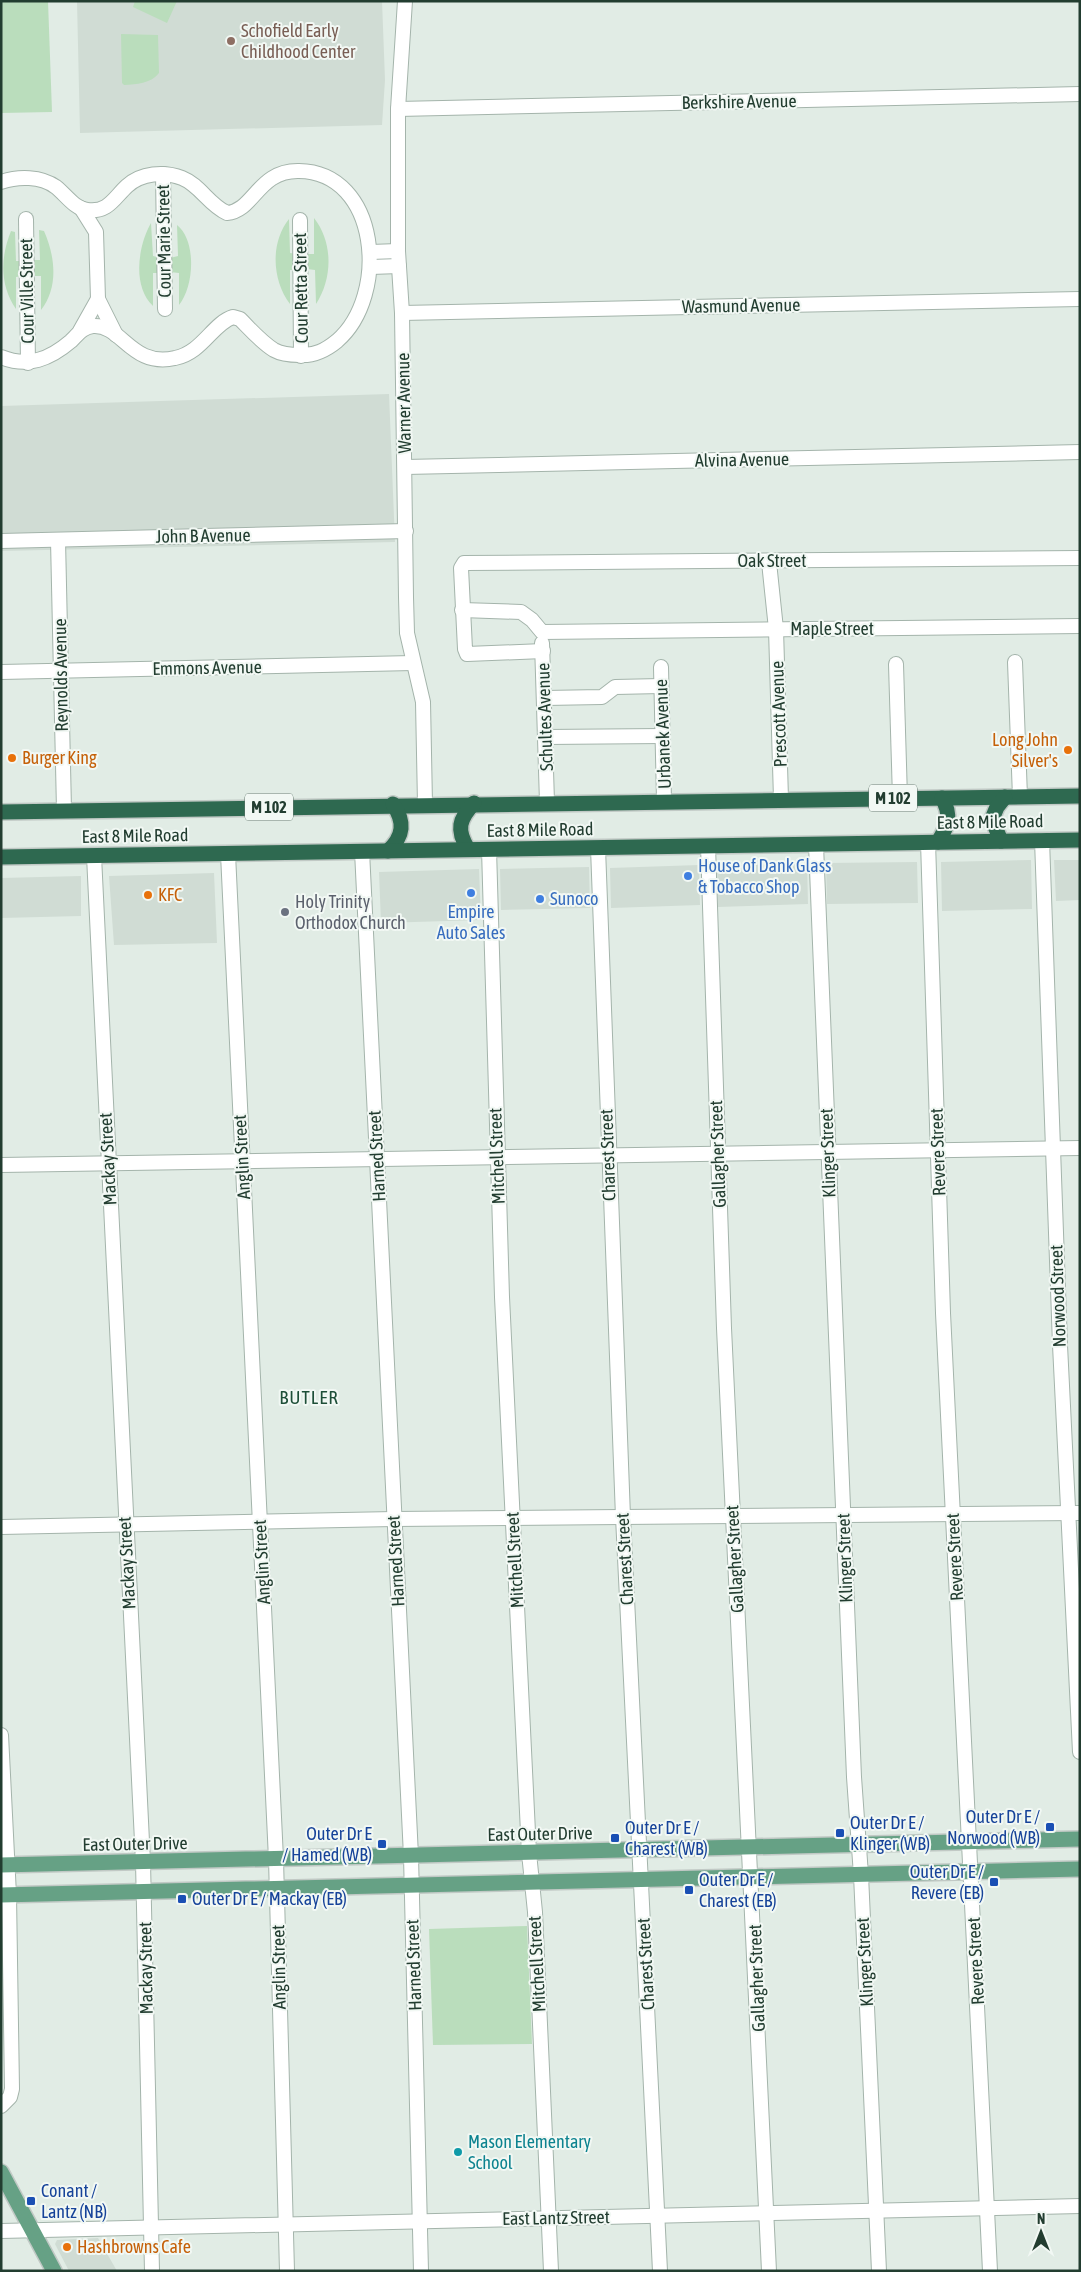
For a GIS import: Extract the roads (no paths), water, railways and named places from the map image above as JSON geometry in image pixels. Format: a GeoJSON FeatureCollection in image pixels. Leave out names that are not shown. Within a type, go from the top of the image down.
{"type":"FeatureCollection","features":[{"type":"Feature","properties":{"kind":"highway","name":"East 8 Mile Road"},"geometry":{"type":"LineString","coordinates":[[1,812],[394,804],[1080,796]]}},
{"type":"Feature","properties":{"kind":"highway"},"geometry":{"type":"LineString","coordinates":[[1001,841],[992,819],[997,807],[1012,797]]}},
{"type":"Feature","properties":{"kind":"highway"},"geometry":{"type":"LineString","coordinates":[[933,842],[946,830],[949,817],[942,798]]}},
{"type":"Feature","properties":{"kind":"highway"},"geometry":{"type":"LineString","coordinates":[[468,849],[461,836],[460,824],[474,803]]}},
{"type":"Feature","properties":{"kind":"highway"},"geometry":{"type":"LineString","coordinates":[[388,851],[395,844],[402,831],[401,818],[394,804]]}},
{"type":"Feature","properties":{"kind":"highway","name":"East 8 Mile Road"},"geometry":{"type":"LineString","coordinates":[[1,857],[1080,840]]}},
{"type":"Feature","properties":{"kind":"main road","name":"East Outer Drive"},"geometry":{"type":"LineString","coordinates":[[4,1865],[1080,1839]]}},
{"type":"Feature","properties":{"kind":"main road"},"geometry":{"type":"LineString","coordinates":[[5,1895],[1080,1869]]}},
{"type":"Feature","properties":{"kind":"main road"},"geometry":{"type":"LineString","coordinates":[[1,2172],[54,2271]]}},
{"type":"Feature","properties":{"kind":"street","name":"Warner Avenue"},"geometry":{"type":"LineString","coordinates":[[405,1],[398,109],[398,251],[402,313],[407,633],[423,702],[425,804]]}},
{"type":"Feature","properties":{"kind":"street","name":"Berkshire Avenue"},"geometry":{"type":"LineString","coordinates":[[398,109],[1080,94]]}},
{"type":"Feature","properties":{"kind":"street"},"geometry":{"type":"LineString","coordinates":[[1,357],[28,363],[47,358],[80,331],[88,327],[102,326],[141,355],[154,359],[175,358],[192,351],[224,321],[233,317],[240,319],[274,350],[301,356],[319,353],[333,344],[349,328],[366,294],[371,267],[366,230],[354,203],[345,192],[326,177],[300,171],[276,175],[267,180],[240,209],[227,213],[190,182],[163,174],[151,175],[134,182],[107,207],[99,210],[81,208]]}},
{"type":"Feature","properties":{"kind":"street","name":"Cour Marie Street"},"geometry":{"type":"LineString","coordinates":[[163,174],[165,309]]}},
{"type":"Feature","properties":{"kind":"street"},"geometry":{"type":"LineString","coordinates":[[1,182],[12,178],[42,180],[56,187],[81,208],[96,232]]}},
{"type":"Feature","properties":{"kind":"street"},"geometry":{"type":"LineString","coordinates":[[107,207],[96,232],[98,299],[116,335]]}},
{"type":"Feature","properties":{"kind":"street","name":"Cour Ville Street"},"geometry":{"type":"LineString","coordinates":[[26,219],[28,363]]}},
{"type":"Feature","properties":{"kind":"street","name":"Cour Retta Street"},"geometry":{"type":"LineString","coordinates":[[300,220],[301,356]]}},
{"type":"Feature","properties":{"kind":"street"},"geometry":{"type":"LineString","coordinates":[[370,252],[398,251]]}},
{"type":"Feature","properties":{"kind":"street"},"geometry":{"type":"LineString","coordinates":[[371,267],[399,266]]}},
{"type":"Feature","properties":{"kind":"street"},"geometry":{"type":"LineString","coordinates":[[80,331],[98,299]]}},
{"type":"Feature","properties":{"kind":"street","name":"Wasmund Avenue"},"geometry":{"type":"LineString","coordinates":[[402,313],[1080,300]]}},
{"type":"Feature","properties":{"kind":"street","name":"Alvina Avenue"},"geometry":{"type":"LineString","coordinates":[[405,467],[1080,452]]}},
{"type":"Feature","properties":{"kind":"street","name":"John B Avenue"},"geometry":{"type":"LineString","coordinates":[[1,541],[406,531]]}},
{"type":"Feature","properties":{"kind":"street","name":"Reynolds Avenue"},"geometry":{"type":"LineString","coordinates":[[58,540],[64,810]]}},
{"type":"Feature","properties":{"kind":"street","name":"Oak Street"},"geometry":{"type":"LineString","coordinates":[[462,610],[461,568],[464,563],[1080,558]]}},
{"type":"Feature","properties":{"kind":"street","name":"Prescott Avenue"},"geometry":{"type":"LineString","coordinates":[[769,562],[776,628],[781,799]]}},
{"type":"Feature","properties":{"kind":"street"},"geometry":{"type":"LineString","coordinates":[[542,632],[532,620],[521,612],[462,610],[464,649],[467,654],[543,652]]}},
{"type":"Feature","properties":{"kind":"street","name":"Maple Street"},"geometry":{"type":"LineString","coordinates":[[542,632],[1080,626]]}},
{"type":"Feature","properties":{"kind":"street","name":"Schultes Avenue"},"geometry":{"type":"LineString","coordinates":[[542,632],[547,802]]}},
{"type":"Feature","properties":{"kind":"street"},"geometry":{"type":"LineString","coordinates":[[1012,797],[1015,662]]}},
{"type":"Feature","properties":{"kind":"street","name":"Emmons Avenue"},"geometry":{"type":"LineString","coordinates":[[1,672],[413,663]]}},
{"type":"Feature","properties":{"kind":"street"},"geometry":{"type":"LineString","coordinates":[[896,664],[900,798]]}},
{"type":"Feature","properties":{"kind":"street","name":"Urbanek Avenue"},"geometry":{"type":"LineString","coordinates":[[661,667],[664,800]]}},
{"type":"Feature","properties":{"kind":"street"},"geometry":{"type":"LineString","coordinates":[[545,698],[602,697],[615,687],[661,686]]}},
{"type":"Feature","properties":{"kind":"street"},"geometry":{"type":"LineString","coordinates":[[545,737],[663,736]]}},
{"type":"Feature","properties":{"kind":"street","name":"Norwood Street"},"geometry":{"type":"LineString","coordinates":[[1042,840],[1053,1148],[1074,1513],[1080,1752]]}},
{"type":"Feature","properties":{"kind":"street","name":"Revere Street"},"geometry":{"type":"LineString","coordinates":[[933,842],[937,1149],[990,2271]]}},
{"type":"Feature","properties":{"kind":"street","name":"Klinger Street"},"geometry":{"type":"LineString","coordinates":[[816,845],[857,1845],[861,1875],[879,2271]]}},
{"type":"Feature","properties":{"kind":"street","name":"Gallagher Street"},"geometry":{"type":"LineString","coordinates":[[708,846],[733,1516],[770,2271]]}},
{"type":"Feature","properties":{"kind":"street","name":"Charest Street"},"geometry":{"type":"LineString","coordinates":[[598,848],[623,1516],[643,1881],[660,2271]]}},
{"type":"Feature","properties":{"kind":"street","name":"Mitchell Street"},"geometry":{"type":"LineString","coordinates":[[489,849],[497,1156],[512,1518],[529,1853],[533,1883],[551,2271]]}},
{"type":"Feature","properties":{"kind":"street","name":"Harned Street"},"geometry":{"type":"LineString","coordinates":[[362,851],[411,1856],[421,2271]]}},
{"type":"Feature","properties":{"kind":"street","name":"Anglin Street"},"geometry":{"type":"LineString","coordinates":[[228,854],[278,1889],[287,2271]]}},
{"type":"Feature","properties":{"kind":"street","name":"Mackay Street"},"geometry":{"type":"LineString","coordinates":[[94,856],[125,1524],[143,1862],[152,2271]]}},
{"type":"Feature","properties":{"kind":"street"},"geometry":{"type":"LineString","coordinates":[[1,1165],[1080,1148]]}},
{"type":"Feature","properties":{"kind":"street"},"geometry":{"type":"LineString","coordinates":[[1,1527],[623,1516],[1074,1513]]}},
{"type":"Feature","properties":{"kind":"street"},"geometry":{"type":"LineString","coordinates":[[1,1735],[12,2089],[10,2097],[1,2106]]}},
{"type":"Feature","properties":{"kind":"street","name":"East Lantz Street"},"geometry":{"type":"LineString","coordinates":[[1,2231],[1080,2206]]}},
{"type":"Feature","properties":{"kind":"place","name":"Schofield Early Childhood Center"},"geometry":{"type":"Point","coordinates":[231,41]}},
{"type":"Feature","properties":{"kind":"place","name":"Long John Silver's"},"geometry":{"type":"Point","coordinates":[1068,750]}},
{"type":"Feature","properties":{"kind":"place","name":"Burger King"},"geometry":{"type":"Point","coordinates":[12,758]}},
{"type":"Feature","properties":{"kind":"place","name":"House of Dank Glass & Tobacco Shop"},"geometry":{"type":"Point","coordinates":[688,876]}},
{"type":"Feature","properties":{"kind":"place","name":"Empire Auto Sales"},"geometry":{"type":"Point","coordinates":[471,893]}},
{"type":"Feature","properties":{"kind":"place","name":"KFC"},"geometry":{"type":"Point","coordinates":[148,895]}},
{"type":"Feature","properties":{"kind":"place","name":"Sunoco"},"geometry":{"type":"Point","coordinates":[540,899]}},
{"type":"Feature","properties":{"kind":"place","name":"Holy Trinity Orthodox Church"},"geometry":{"type":"Point","coordinates":[285,912]}},
{"type":"Feature","properties":{"kind":"place","name":"Outer Dr E / Norwood (WB)"},"geometry":{"type":"Point","coordinates":[1050,1827]}},
{"type":"Feature","properties":{"kind":"place","name":"Outer Dr E / Klinger (WB)"},"geometry":{"type":"Point","coordinates":[840,1833]}},
{"type":"Feature","properties":{"kind":"place","name":"Outer Dr E / Charest (WB)"},"geometry":{"type":"Point","coordinates":[615,1838]}},
{"type":"Feature","properties":{"kind":"place","name":"Outer Dr E / Hamed (WB)"},"geometry":{"type":"Point","coordinates":[382,1844]}},
{"type":"Feature","properties":{"kind":"place","name":"Outer Dr E / Revere (EB)"},"geometry":{"type":"Point","coordinates":[994,1882]}},
{"type":"Feature","properties":{"kind":"place","name":"Outer Dr E / Charest (EB)"},"geometry":{"type":"Point","coordinates":[689,1890]}},
{"type":"Feature","properties":{"kind":"place","name":"Outer Dr E / Mackay (EB)"},"geometry":{"type":"Point","coordinates":[182,1899]}},
{"type":"Feature","properties":{"kind":"place","name":"Mason Elementary School"},"geometry":{"type":"Point","coordinates":[458,2152]}},
{"type":"Feature","properties":{"kind":"place","name":"Conant / Lantz (NB)"},"geometry":{"type":"Point","coordinates":[31,2201]}},
{"type":"Feature","properties":{"kind":"place","name":"Hashbrowns Cafe"},"geometry":{"type":"Point","coordinates":[67,2247]}},
{"type":"Feature","properties":{"kind":"district","name":"BUTLER"},"geometry":{"type":"Point","coordinates":[309,1397]}}]}
